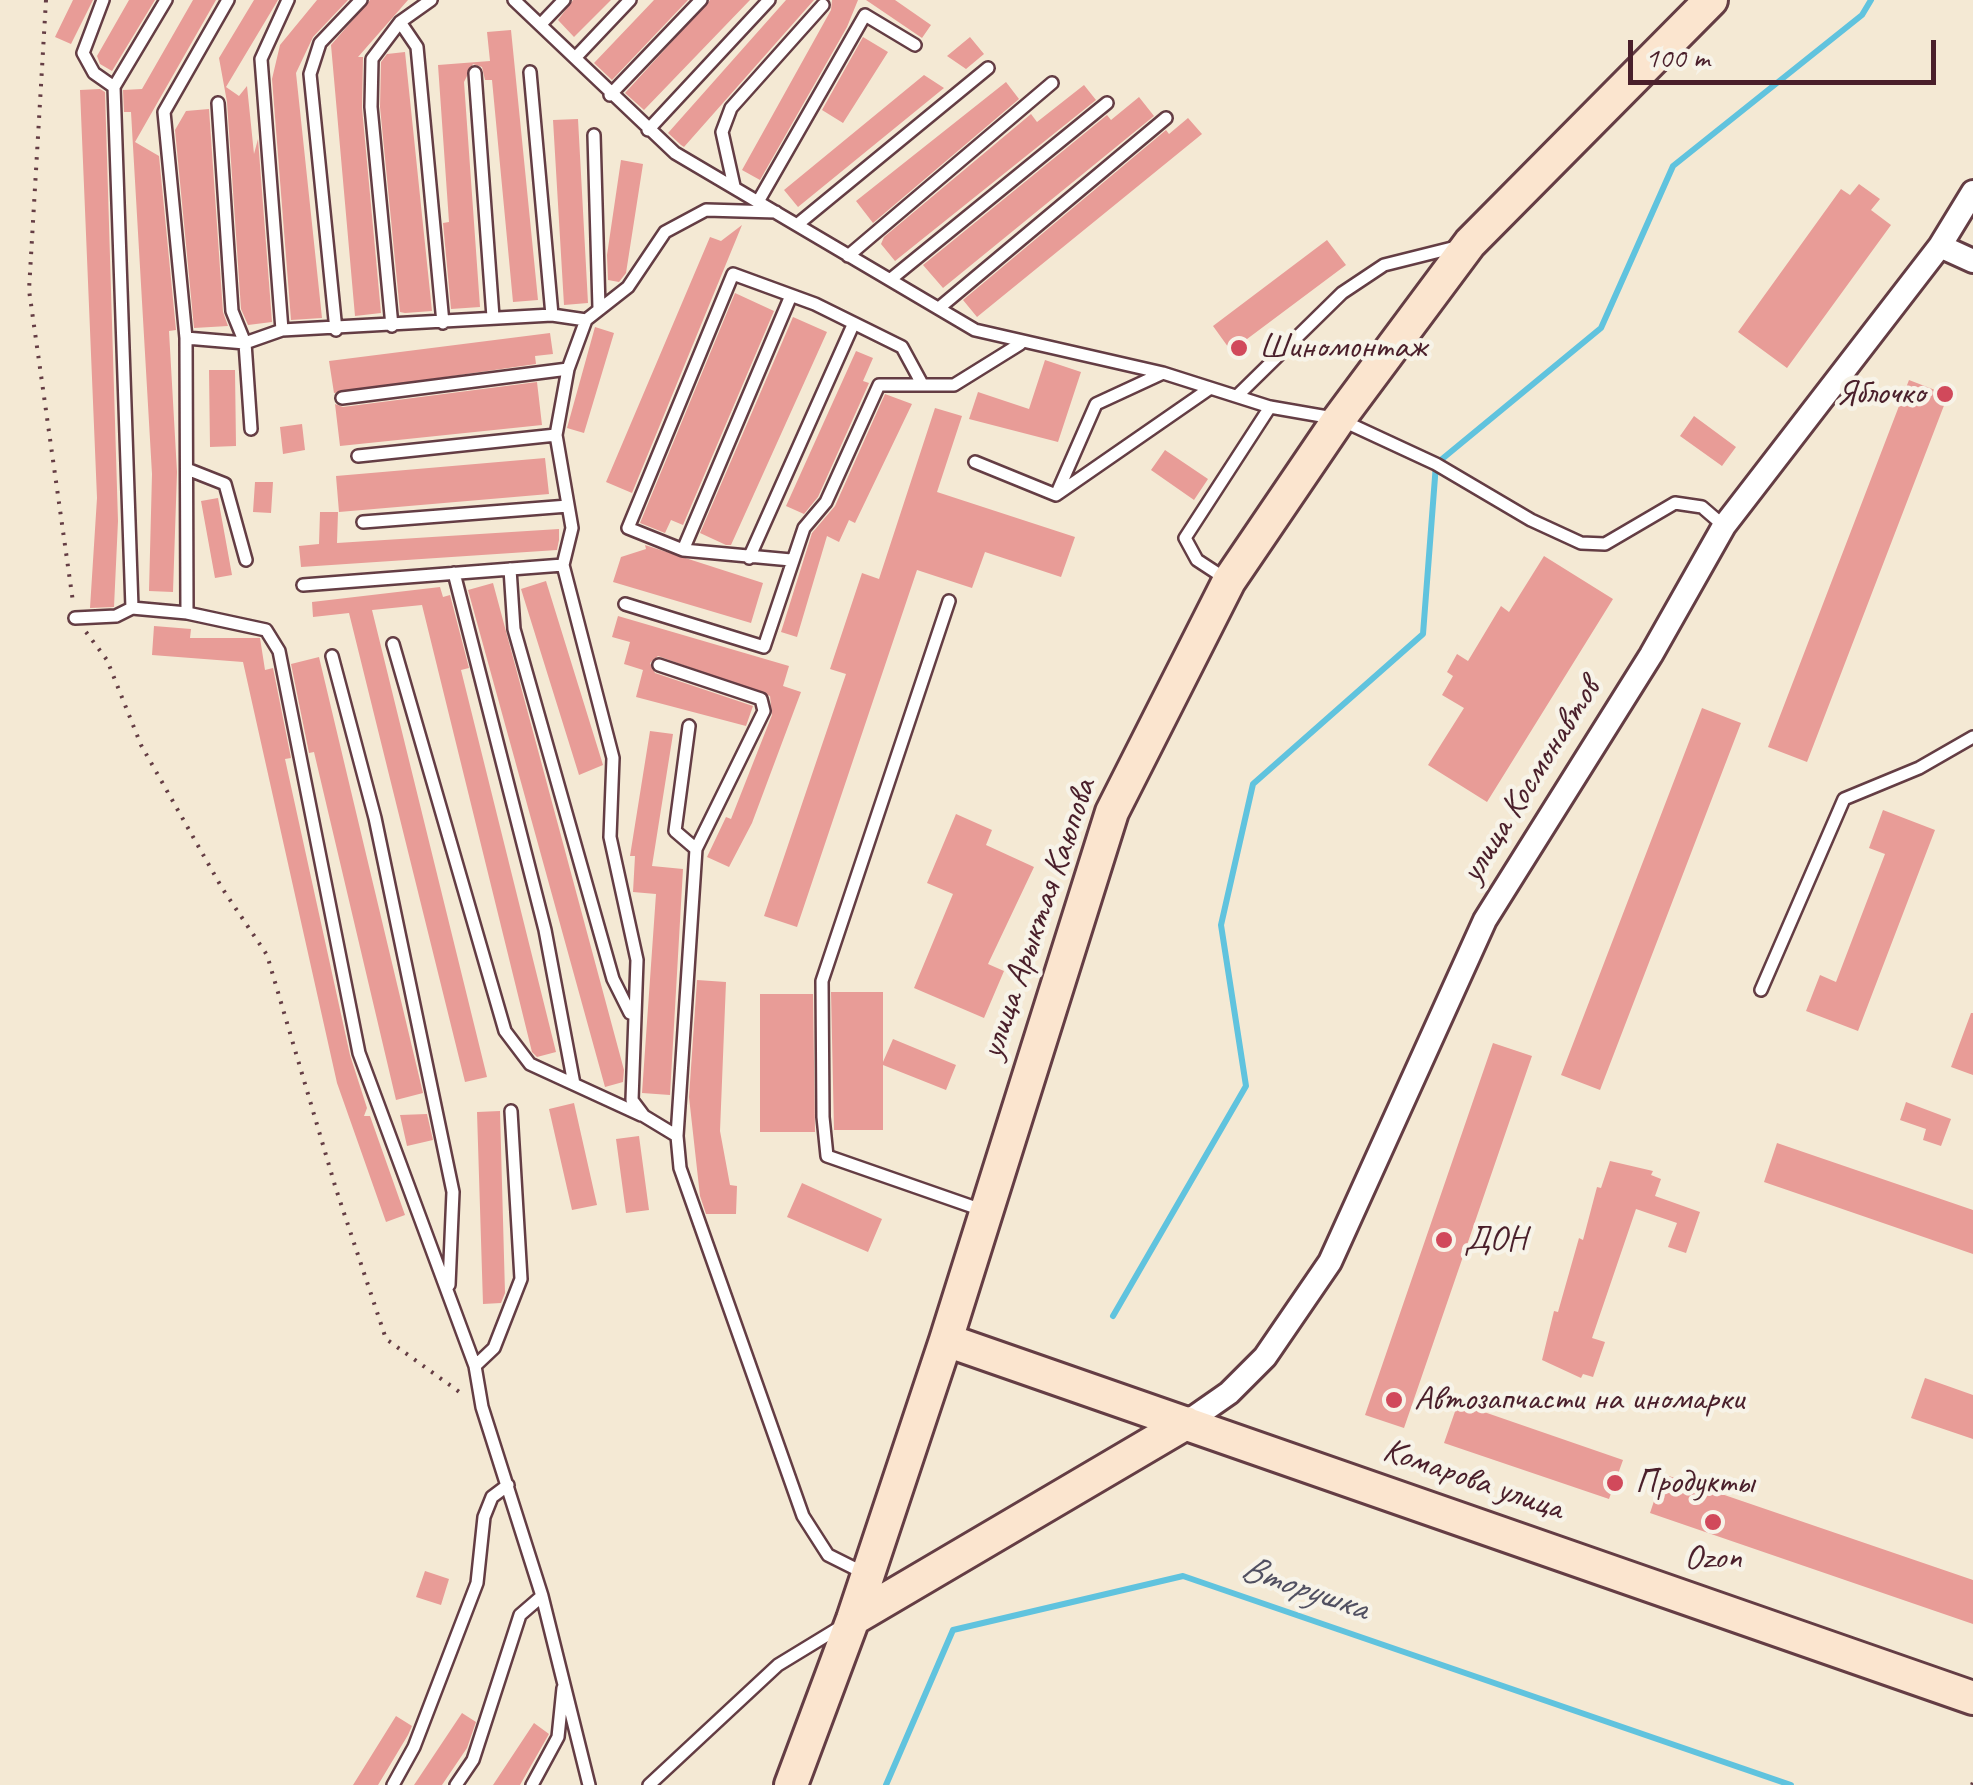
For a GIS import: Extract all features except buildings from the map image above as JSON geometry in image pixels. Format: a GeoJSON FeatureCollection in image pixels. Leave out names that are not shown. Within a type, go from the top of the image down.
{"type":"FeatureCollection","features":[{"type":"Feature","properties":{"kind":"street","name":"улица Арыктая Каюпова"},"geometry":{"type":"LineString","coordinates":[[790,1785],[854,1619],[1112,812],[1228,581],[1339,419],[1470,243],[1711,0]]}},
{"type":"Feature","properties":{"kind":"street","name":"улица Космонавтов"},"geometry":{"type":"LineString","coordinates":[[1186,1423],[1229,1393],[1266,1357],[1330,1262],[1485,920],[1651,655],[1724,526],[1940,246],[1973,192]]}},
{"type":"Feature","properties":{"kind":"street"},"geometry":{"type":"LineString","coordinates":[[1940,246],[1973,261]]}},
{"type":"Feature","properties":{"kind":"street","name":"Комарова улица"},"geometry":{"type":"LineString","coordinates":[[946,1340],[1973,1698]]}},
{"type":"Feature","properties":{"kind":"street"},"geometry":{"type":"LineString","coordinates":[[854,1619],[1186,1423]]}},
{"type":"Feature","properties":{"kind":"lane"},"geometry":{"type":"LineString","coordinates":[[104,0],[84,53],[94,73],[114,86]]}},
{"type":"Feature","properties":{"kind":"lane"},"geometry":{"type":"LineString","coordinates":[[132,608],[114,86],[166,0]]}},
{"type":"Feature","properties":{"kind":"lane"},"geometry":{"type":"LineString","coordinates":[[187,613],[186,338],[164,112],[228,0]]}},
{"type":"Feature","properties":{"kind":"lane"},"geometry":{"type":"LineString","coordinates":[[282,330],[260,59],[288,0]]}},
{"type":"Feature","properties":{"kind":"lane"},"geometry":{"type":"LineString","coordinates":[[336,330],[310,74],[320,43],[360,0]]}},
{"type":"Feature","properties":{"kind":"lane"},"geometry":{"type":"LineString","coordinates":[[392,326],[372,59],[400,22],[430,0]]}},
{"type":"Feature","properties":{"kind":"lane"},"geometry":{"type":"LineString","coordinates":[[514,0],[675,153],[781,212],[974,330],[1020,344],[1163,374],[1270,407],[1339,419],[1436,464],[1531,520],[1580,542],[1605,544],[1675,504],[1702,508],[1724,526]]}},
{"type":"Feature","properties":{"kind":"lane"},"geometry":{"type":"LineString","coordinates":[[542,23],[564,0]]}},
{"type":"Feature","properties":{"kind":"lane"},"geometry":{"type":"LineString","coordinates":[[576,56],[630,0]]}},
{"type":"Feature","properties":{"kind":"lane"},"geometry":{"type":"LineString","coordinates":[[610,95],[701,0]]}},
{"type":"Feature","properties":{"kind":"lane"},"geometry":{"type":"LineString","coordinates":[[648,130],[769,0]]}},
{"type":"Feature","properties":{"kind":"lane"},"geometry":{"type":"LineString","coordinates":[[734,186],[722,132],[731,108],[823,4]]}},
{"type":"Feature","properties":{"kind":"lane"},"geometry":{"type":"LineString","coordinates":[[759,200],[865,15],[915,46]]}},
{"type":"Feature","properties":{"kind":"lane"},"geometry":{"type":"LineString","coordinates":[[400,22],[418,47],[443,324]]}},
{"type":"Feature","properties":{"kind":"lane"},"geometry":{"type":"LineString","coordinates":[[798,224],[988,68]]}},
{"type":"Feature","properties":{"kind":"lane"},"geometry":{"type":"LineString","coordinates":[[530,72],[552,315]]}},
{"type":"Feature","properties":{"kind":"lane"},"geometry":{"type":"LineString","coordinates":[[475,73],[493,318]]}},
{"type":"Feature","properties":{"kind":"lane"},"geometry":{"type":"LineString","coordinates":[[848,256],[1052,83]]}},
{"type":"Feature","properties":{"kind":"lane"},"geometry":{"type":"LineString","coordinates":[[218,103],[232,311],[244,344],[252,429]]}},
{"type":"Feature","properties":{"kind":"lane"},"geometry":{"type":"LineString","coordinates":[[891,278],[1108,103]]}},
{"type":"Feature","properties":{"kind":"lane"},"geometry":{"type":"LineString","coordinates":[[939,308],[1166,118]]}},
{"type":"Feature","properties":{"kind":"lane"},"geometry":{"type":"LineString","coordinates":[[594,136],[599,308]]}},
{"type":"Feature","properties":{"kind":"lane"},"geometry":{"type":"LineString","coordinates":[[644,1116],[632,1100],[637,960],[610,837],[613,758],[563,565],[572,528],[556,436],[568,370],[586,320],[628,287],[665,232],[706,210],[781,212]]}},
{"type":"Feature","properties":{"kind":"lane"},"geometry":{"type":"LineString","coordinates":[[1237,396],[1342,293],[1384,265],[1470,243]]}},
{"type":"Feature","properties":{"kind":"lane"},"geometry":{"type":"LineString","coordinates":[[791,560],[683,550],[628,528],[733,274],[790,298],[816,304],[902,346],[921,382]]}},
{"type":"Feature","properties":{"kind":"lane"},"geometry":{"type":"LineString","coordinates":[[683,550],[790,298]]}},
{"type":"Feature","properties":{"kind":"lane"},"geometry":{"type":"LineString","coordinates":[[186,338],[244,344],[282,330],[552,315],[586,320]]}},
{"type":"Feature","properties":{"kind":"lane"},"geometry":{"type":"LineString","coordinates":[[750,558],[836,354],[853,325]]}},
{"type":"Feature","properties":{"kind":"lane"},"geometry":{"type":"LineString","coordinates":[[624,604],[764,647],[804,528],[826,502],[879,385],[954,385],[1020,344]]}},
{"type":"Feature","properties":{"kind":"lane"},"geometry":{"type":"LineString","coordinates":[[342,398],[568,370]]}},
{"type":"Feature","properties":{"kind":"lane"},"geometry":{"type":"LineString","coordinates":[[1056,494],[1096,404],[1163,374]]}},
{"type":"Feature","properties":{"kind":"lane"},"geometry":{"type":"LineString","coordinates":[[1056,494],[1209,388]]}},
{"type":"Feature","properties":{"kind":"lane"},"geometry":{"type":"LineString","coordinates":[[1228,581],[1197,560],[1185,538],[1270,407]]}},
{"type":"Feature","properties":{"kind":"lane"},"geometry":{"type":"LineString","coordinates":[[358,456],[556,436]]}},
{"type":"Feature","properties":{"kind":"lane"},"geometry":{"type":"LineString","coordinates":[[976,462],[1056,494]]}},
{"type":"Feature","properties":{"kind":"lane"},"geometry":{"type":"LineString","coordinates":[[187,468],[225,484],[246,560]]}},
{"type":"Feature","properties":{"kind":"lane"},"geometry":{"type":"LineString","coordinates":[[363,522],[568,506]]}},
{"type":"Feature","properties":{"kind":"lane"},"geometry":{"type":"LineString","coordinates":[[303,585],[563,565]]}},
{"type":"Feature","properties":{"kind":"lane"},"geometry":{"type":"LineString","coordinates":[[510,569],[514,629],[613,980],[632,1017]]}},
{"type":"Feature","properties":{"kind":"lane"},"geometry":{"type":"LineString","coordinates":[[454,573],[545,930],[574,1084]]}},
{"type":"Feature","properties":{"kind":"lane"},"geometry":{"type":"LineString","coordinates":[[949,601],[822,981],[823,1118],[827,1156],[986,1211]]}},
{"type":"Feature","properties":{"kind":"lane"},"geometry":{"type":"LineString","coordinates":[[75,618],[116,616],[132,608],[187,613],[266,630],[279,651],[360,1053],[475,1366],[482,1407],[542,1596],[589,1785]]}},
{"type":"Feature","properties":{"kind":"lane"},"geometry":{"type":"LineString","coordinates":[[394,644],[506,1031],[530,1064],[644,1116],[677,1136]]}},
{"type":"Feature","properties":{"kind":"lane"},"geometry":{"type":"LineString","coordinates":[[332,656],[375,818],[453,1192],[448,1294]]}},
{"type":"Feature","properties":{"kind":"lane"},"geometry":{"type":"LineString","coordinates":[[659,665],[761,699],[764,711],[696,849],[677,1136],[680,1168],[711,1266],[802,1516],[828,1556],[868,1575]]}},
{"type":"Feature","properties":{"kind":"lane"},"geometry":{"type":"LineString","coordinates":[[689,726],[675,831],[696,849]]}},
{"type":"Feature","properties":{"kind":"lane"},"geometry":{"type":"LineString","coordinates":[[1762,990],[1844,799],[1919,768],[1973,737]]}},
{"type":"Feature","properties":{"kind":"lane"},"geometry":{"type":"LineString","coordinates":[[475,1366],[494,1348],[521,1279],[511,1110]]}},
{"type":"Feature","properties":{"kind":"lane"},"geometry":{"type":"LineString","coordinates":[[393,1785],[414,1747],[477,1583],[484,1517],[492,1496],[508,1485]]}},
{"type":"Feature","properties":{"kind":"lane"},"geometry":{"type":"LineString","coordinates":[[456,1785],[479,1744],[520,1615],[542,1596]]}},
{"type":"Feature","properties":{"kind":"lane"},"geometry":{"type":"LineString","coordinates":[[649,1785],[778,1666],[854,1619]]}},
{"type":"Feature","properties":{"kind":"lane"},"geometry":{"type":"LineString","coordinates":[[532,1785],[558,1738],[564,1684]]}},
{"type":"Feature","properties":{"kind":"path"},"geometry":{"type":"LineString","coordinates":[[46,0],[29,290],[75,618],[107,660],[141,745],[222,888],[267,955],[336,1189],[386,1339],[482,1407]]}},
{"type":"Feature","properties":{"kind":"waterway"},"geometry":{"type":"LineString","coordinates":[[1113,1316],[1246,1086],[1221,925],[1253,784],[1423,634],[1436,464],[1601,328],[1673,166],[1862,15],[1871,0]]}},
{"type":"Feature","properties":{"kind":"waterway","name":"Вторушка"},"geometry":{"type":"LineString","coordinates":[[886,1785],[953,1630],[1183,1576],[1791,1785]]}},
{"type":"Feature","properties":{"kind":"place","name":"Шиномонтаж"},"geometry":{"type":"Point","coordinates":[1239,348]}},
{"type":"Feature","properties":{"kind":"place","name":"Яблочко"},"geometry":{"type":"Point","coordinates":[1945,394]}},
{"type":"Feature","properties":{"kind":"place","name":"ДОН"},"geometry":{"type":"Point","coordinates":[1444,1240]}},
{"type":"Feature","properties":{"kind":"place","name":"Автозапчасти на иномарки"},"geometry":{"type":"Point","coordinates":[1394,1400]}},
{"type":"Feature","properties":{"kind":"place","name":"Продукты"},"geometry":{"type":"Point","coordinates":[1615,1483]}},
{"type":"Feature","properties":{"kind":"place","name":"Ozon"},"geometry":{"type":"Point","coordinates":[1713,1522]}}]}
